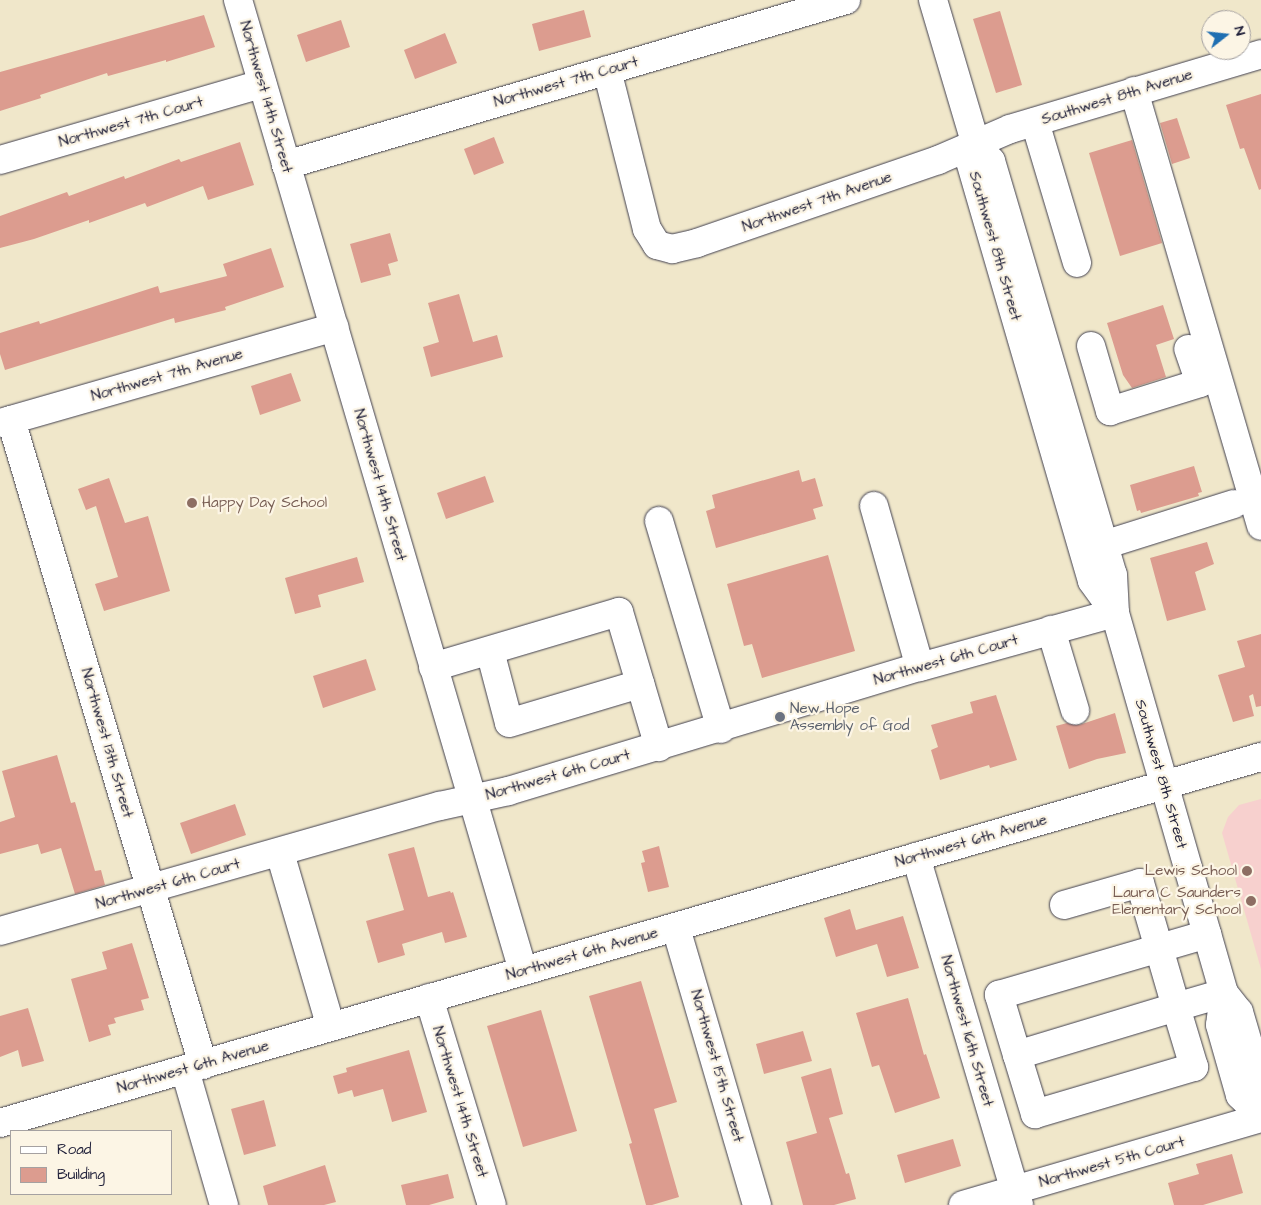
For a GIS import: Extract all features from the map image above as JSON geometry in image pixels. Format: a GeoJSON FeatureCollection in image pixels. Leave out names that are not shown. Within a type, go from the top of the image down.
{"type":"FeatureCollection","features":[{"type":"Feature","properties":{"kind":"street","name":"Northwest 14th Street"},"geometry":{"type":"LineString","coordinates":[[238,0],[523,970]]}},
{"type":"Feature","properties":{"kind":"street","name":"Northwest 7th Court"},"geometry":{"type":"LineString","coordinates":[[286,165],[846,0]]}},
{"type":"Feature","properties":{"kind":"street"},"geometry":{"type":"LineString","coordinates":[[933,0],[976,145]]}},
{"type":"Feature","properties":{"kind":"street","name":"Southwest 8th Avenue"},"geometry":{"type":"LineString","coordinates":[[976,145],[1010,129],[1261,54]]}},
{"type":"Feature","properties":{"kind":"street","name":"Northwest 7th Avenue"},"geometry":{"type":"LineString","coordinates":[[607,70],[643,218],[651,238],[657,245],[672,249],[697,243],[938,160],[976,145]]}},
{"type":"Feature","properties":{"kind":"street","name":"Northwest 7th Court"},"geometry":{"type":"LineString","coordinates":[[0,160],[262,84]]}},
{"type":"Feature","properties":{"kind":"street"},"geometry":{"type":"LineString","coordinates":[[1134,91],[1261,526]]}},
{"type":"Feature","properties":{"kind":"street"},"geometry":{"type":"LineString","coordinates":[[1034,122],[1077,263]]}},
{"type":"Feature","properties":{"kind":"street","name":"Southwest 8th Street"},"geometry":{"type":"LineString","coordinates":[[1114,613],[1092,581],[970,162],[976,145],[991,161],[1113,576],[1114,613],[1224,993],[1239,1012],[1260,1082]]}},
{"type":"Feature","properties":{"kind":"street","name":"Northwest 7th Avenue"},"geometry":{"type":"LineString","coordinates":[[6,422],[334,327]]}},
{"type":"Feature","properties":{"kind":"street"},"geometry":{"type":"LineString","coordinates":[[1069,423],[1200,383],[1188,348],[1206,342]]}},
{"type":"Feature","properties":{"kind":"street"},"geometry":{"type":"LineString","coordinates":[[1091,346],[1110,411]]}},
{"type":"Feature","properties":{"kind":"street"},"geometry":{"type":"LineString","coordinates":[[1061,397],[1102,384]]}},
{"type":"Feature","properties":{"kind":"street","name":"Northwest 13th Street"},"geometry":{"type":"LineString","coordinates":[[6,422],[150,889],[194,1067],[224,1205]]}},
{"type":"Feature","properties":{"kind":"street"},"geometry":{"type":"LineString","coordinates":[[1104,545],[1234,504]]}},
{"type":"Feature","properties":{"kind":"street"},"geometry":{"type":"LineString","coordinates":[[874,506],[920,667]]}},
{"type":"Feature","properties":{"kind":"street"},"geometry":{"type":"LineString","coordinates":[[659,521],[721,729]]}},
{"type":"Feature","properties":{"kind":"street"},"geometry":{"type":"LineString","coordinates":[[433,667],[619,612],[659,747]]}},
{"type":"Feature","properties":{"kind":"street","name":"Northwest 6th Court"},"geometry":{"type":"LineString","coordinates":[[0,931],[440,806],[508,791],[721,729],[920,667],[1114,613]]}},
{"type":"Feature","properties":{"kind":"street"},"geometry":{"type":"LineString","coordinates":[[1052,630],[1076,710]]}},
{"type":"Feature","properties":{"kind":"street"},"geometry":{"type":"LineString","coordinates":[[490,651],[509,722],[640,684]]}},
{"type":"Feature","properties":{"kind":"street","name":"Northwest 6th Avenue"},"geometry":{"type":"LineString","coordinates":[[0,1123],[1261,757]]}},
{"type":"Feature","properties":{"kind":"street"},"geometry":{"type":"LineString","coordinates":[[280,853],[331,1027]]}},
{"type":"Feature","properties":{"kind":"street","name":"Northwest 16th Street"},"geometry":{"type":"LineString","coordinates":[[916,857],[1017,1198]]}},
{"type":"Feature","properties":{"kind":"street"},"geometry":{"type":"LineString","coordinates":[[1064,905],[1140,883],[1159,948],[1176,1007],[1194,1067],[1035,1114],[999,995],[1159,948],[1207,934]]}},
{"type":"Feature","properties":{"kind":"street","name":"Northwest 15th Street"},"geometry":{"type":"LineString","coordinates":[[676,928],[757,1205]]}},
{"type":"Feature","properties":{"kind":"street"},"geometry":{"type":"LineString","coordinates":[[1017,1055],[1224,993]]}},
{"type":"Feature","properties":{"kind":"street","name":"Southwest 8th Street"},"geometry":{"type":"LineString","coordinates":[[1224,993],[1220,1025],[1240,1095],[1261,1117]]}},
{"type":"Feature","properties":{"kind":"street","name":"Northwest 14th Street"},"geometry":{"type":"LineString","coordinates":[[429,998],[492,1205]]}},
{"type":"Feature","properties":{"kind":"street","name":"Northwest 5th Court"},"geometry":{"type":"LineString","coordinates":[[963,1205],[1017,1198],[1261,1117]]}},
{"type":"Feature","properties":{"kind":"shaded area","name":"Laura C Saunders Elementary School"},"geometry":{"type":"Polygon","coordinates":[[[1261,799],[1261,969],[1222,833],[1228,817],[1239,805],[1261,799]]]}},
{"type":"Feature","properties":{"kind":"building"},"geometry":{"type":"Polygon","coordinates":[[[584,10],[591,37],[539,51],[532,24],[584,10]]]}},
{"type":"Feature","properties":{"kind":"building"},"geometry":{"type":"Polygon","coordinates":[[[1000,11],[1022,85],[996,93],[973,19],[1000,11]]]}},
{"type":"Feature","properties":{"kind":"building"},"geometry":{"type":"Polygon","coordinates":[[[204,15],[215,47],[166,62],[166,60],[108,76],[107,73],[40,95],[41,98],[0,111],[0,72],[204,15]]]}},
{"type":"Feature","properties":{"kind":"building"},"geometry":{"type":"Polygon","coordinates":[[[341,20],[350,47],[306,62],[297,35],[341,20]]]}},
{"type":"Feature","properties":{"kind":"building"},"geometry":{"type":"Polygon","coordinates":[[[445,33],[457,63],[415,79],[404,50],[445,33]]]}},
{"type":"Feature","properties":{"kind":"building"},"geometry":{"type":"Polygon","coordinates":[[[1261,94],[1261,189],[1259,190],[1244,148],[1240,149],[1226,105],[1261,94]]]}},
{"type":"Feature","properties":{"kind":"building"},"geometry":{"type":"Polygon","coordinates":[[[1177,118],[1190,158],[1172,164],[1160,123],[1177,118]]]}},
{"type":"Feature","properties":{"kind":"building"},"geometry":{"type":"Polygon","coordinates":[[[494,137],[504,163],[474,175],[464,149],[494,137]]]}},
{"type":"Feature","properties":{"kind":"building"},"geometry":{"type":"Polygon","coordinates":[[[1132,140],[1162,243],[1120,256],[1089,153],[1132,140]]]}},
{"type":"Feature","properties":{"kind":"building"},"geometry":{"type":"Polygon","coordinates":[[[240,142],[254,185],[208,200],[203,186],[147,207],[145,203],[89,223],[89,220],[34,239],[0,248],[0,216],[67,192],[69,196],[124,176],[125,179],[179,159],[181,162],[240,142]]]}},
{"type":"Feature","properties":{"kind":"building"},"geometry":{"type":"Polygon","coordinates":[[[390,233],[398,261],[388,264],[391,275],[361,283],[350,244],[390,233]]]}},
{"type":"Feature","properties":{"kind":"building"},"geometry":{"type":"Polygon","coordinates":[[[271,248],[284,287],[225,307],[226,310],[175,323],[174,318],[5,370],[0,354],[0,333],[39,321],[40,324],[158,286],[160,293],[227,276],[223,264],[271,248]]]}},
{"type":"Feature","properties":{"kind":"building"},"geometry":{"type":"Polygon","coordinates":[[[459,294],[473,342],[497,335],[503,357],[431,377],[423,347],[439,342],[428,303],[459,294]]]}},
{"type":"Feature","properties":{"kind":"building"},"geometry":{"type":"Polygon","coordinates":[[[1163,305],[1174,339],[1156,345],[1166,377],[1132,388],[1123,375],[1107,323],[1163,305]]]}},
{"type":"Feature","properties":{"kind":"building"},"geometry":{"type":"Polygon","coordinates":[[[291,373],[301,401],[260,415],[251,386],[291,373]]]}},
{"type":"Feature","properties":{"kind":"building"},"geometry":{"type":"Polygon","coordinates":[[[1194,466],[1202,492],[1198,493],[1199,496],[1141,513],[1140,510],[1137,511],[1130,485],[1194,466]]]}},
{"type":"Feature","properties":{"kind":"building"},"geometry":{"type":"Polygon","coordinates":[[[799,470],[802,482],[815,478],[823,506],[813,509],[816,519],[716,548],[706,511],[715,508],[712,495],[799,470]]]}},
{"type":"Feature","properties":{"kind":"building"},"geometry":{"type":"Polygon","coordinates":[[[485,476],[494,502],[446,519],[437,493],[485,476]]]}},
{"type":"Feature","properties":{"kind":"building"},"geometry":{"type":"Polygon","coordinates":[[[109,478],[125,523],[148,516],[170,591],[104,611],[95,584],[118,577],[96,506],[86,510],[78,489],[109,478]]]}},
{"type":"Feature","properties":{"kind":"building"},"geometry":{"type":"Polygon","coordinates":[[[1207,542],[1214,564],[1195,572],[1206,610],[1167,621],[1150,558],[1207,542]]]}},
{"type":"Feature","properties":{"kind":"building"},"geometry":{"type":"Polygon","coordinates":[[[828,555],[855,651],[762,678],[752,644],[744,646],[727,584],[828,555]]]}},
{"type":"Feature","properties":{"kind":"building"},"geometry":{"type":"Polygon","coordinates":[[[357,557],[364,582],[318,595],[321,607],[295,614],[285,578],[357,557]]]}},
{"type":"Feature","properties":{"kind":"building"},"geometry":{"type":"Polygon","coordinates":[[[1261,634],[1261,706],[1256,707],[1253,694],[1249,696],[1254,716],[1233,722],[1218,675],[1245,667],[1237,641],[1261,634]]]}},
{"type":"Feature","properties":{"kind":"building"},"geometry":{"type":"Polygon","coordinates":[[[366,659],[376,690],[323,708],[313,676],[366,659]]]}},
{"type":"Feature","properties":{"kind":"building"},"geometry":{"type":"Polygon","coordinates":[[[996,695],[1017,760],[990,768],[989,765],[940,780],[931,750],[938,747],[931,725],[973,713],[970,702],[996,695]]]}},
{"type":"Feature","properties":{"kind":"building"},"geometry":{"type":"Polygon","coordinates":[[[1115,713],[1126,753],[1097,759],[1069,769],[1056,726],[1067,723],[1079,725],[1115,713]]]}},
{"type":"Feature","properties":{"kind":"building"},"geometry":{"type":"Polygon","coordinates":[[[57,755],[71,803],[75,802],[95,871],[101,870],[105,885],[75,894],[61,848],[41,854],[38,844],[0,854],[0,822],[15,817],[2,771],[57,755]]]}},
{"type":"Feature","properties":{"kind":"building"},"geometry":{"type":"Polygon","coordinates":[[[235,804],[246,835],[191,854],[180,823],[235,804]]]}},
{"type":"Feature","properties":{"kind":"building"},"geometry":{"type":"Polygon","coordinates":[[[659,846],[669,887],[648,892],[641,863],[645,862],[642,851],[659,846]]]}},
{"type":"Feature","properties":{"kind":"building"},"geometry":{"type":"Polygon","coordinates":[[[414,847],[428,897],[450,891],[451,893],[453,892],[467,937],[445,943],[442,932],[402,944],[405,955],[378,963],[366,921],[404,910],[388,854],[414,847]]]}},
{"type":"Feature","properties":{"kind":"building"},"geometry":{"type":"Polygon","coordinates":[[[850,909],[856,930],[903,916],[919,968],[887,977],[877,944],[836,957],[824,918],[850,909]]]}},
{"type":"Feature","properties":{"kind":"building"},"geometry":{"type":"Polygon","coordinates":[[[132,943],[149,998],[141,1000],[144,1010],[114,1018],[116,1023],[108,1025],[111,1035],[89,1042],[71,979],[107,969],[102,952],[132,943]]]}},
{"type":"Feature","properties":{"kind":"building"},"geometry":{"type":"Polygon","coordinates":[[[641,981],[677,1102],[654,1109],[679,1197],[652,1205],[646,1205],[629,1144],[632,1143],[589,996],[641,981]]]}},
{"type":"Feature","properties":{"kind":"building"},"geometry":{"type":"Polygon","coordinates":[[[908,998],[924,1055],[926,1054],[940,1098],[895,1113],[879,1065],[872,1067],[856,1013],[908,998]]]}},
{"type":"Feature","properties":{"kind":"building"},"geometry":{"type":"Polygon","coordinates":[[[28,1008],[44,1061],[22,1067],[18,1050],[0,1057],[0,1016],[28,1008]]]}},
{"type":"Feature","properties":{"kind":"building"},"geometry":{"type":"Polygon","coordinates":[[[541,1010],[577,1131],[523,1147],[487,1026],[541,1010]]]}},
{"type":"Feature","properties":{"kind":"building"},"geometry":{"type":"Polygon","coordinates":[[[803,1031],[812,1061],[764,1074],[756,1044],[803,1031]]]}},
{"type":"Feature","properties":{"kind":"building"},"geometry":{"type":"Polygon","coordinates":[[[409,1050],[427,1112],[392,1122],[383,1089],[354,1097],[352,1090],[338,1094],[333,1076],[347,1072],[346,1068],[409,1050]]]}},
{"type":"Feature","properties":{"kind":"building"},"geometry":{"type":"Polygon","coordinates":[[[831,1068],[843,1114],[829,1118],[846,1174],[849,1173],[856,1199],[834,1205],[803,1205],[786,1142],[817,1133],[801,1077],[831,1068]]]}},
{"type":"Feature","properties":{"kind":"building"},"geometry":{"type":"Polygon","coordinates":[[[264,1100],[276,1146],[244,1155],[231,1109],[264,1100]]]}},
{"type":"Feature","properties":{"kind":"building"},"geometry":{"type":"Polygon","coordinates":[[[953,1139],[961,1166],[905,1183],[897,1155],[953,1139]]]}},
{"type":"Feature","properties":{"kind":"building"},"geometry":{"type":"Polygon","coordinates":[[[1232,1154],[1243,1193],[1203,1205],[1174,1205],[1168,1183],[1199,1174],[1196,1164],[1232,1154]]]}},
{"type":"Feature","properties":{"kind":"building"},"geometry":{"type":"Polygon","coordinates":[[[325,1165],[336,1202],[324,1205],[268,1205],[263,1186],[325,1165]]]}},
{"type":"Feature","properties":{"kind":"building"},"geometry":{"type":"Polygon","coordinates":[[[448,1174],[454,1198],[429,1205],[406,1205],[401,1185],[448,1174]]]}},
{"type":"Feature","properties":{"kind":"place","name":"Happy Day School"},"geometry":{"type":"Point","coordinates":[192,503]}},
{"type":"Feature","properties":{"kind":"place","name":"New Hope Assembly of God"},"geometry":{"type":"Point","coordinates":[780,717]}},
{"type":"Feature","properties":{"kind":"place","name":"Lewis School"},"geometry":{"type":"Point","coordinates":[1247,871]}},
{"type":"Feature","properties":{"kind":"place","name":"Laura C Saunders Elementary School"},"geometry":{"type":"Point","coordinates":[1251,901]}}]}
